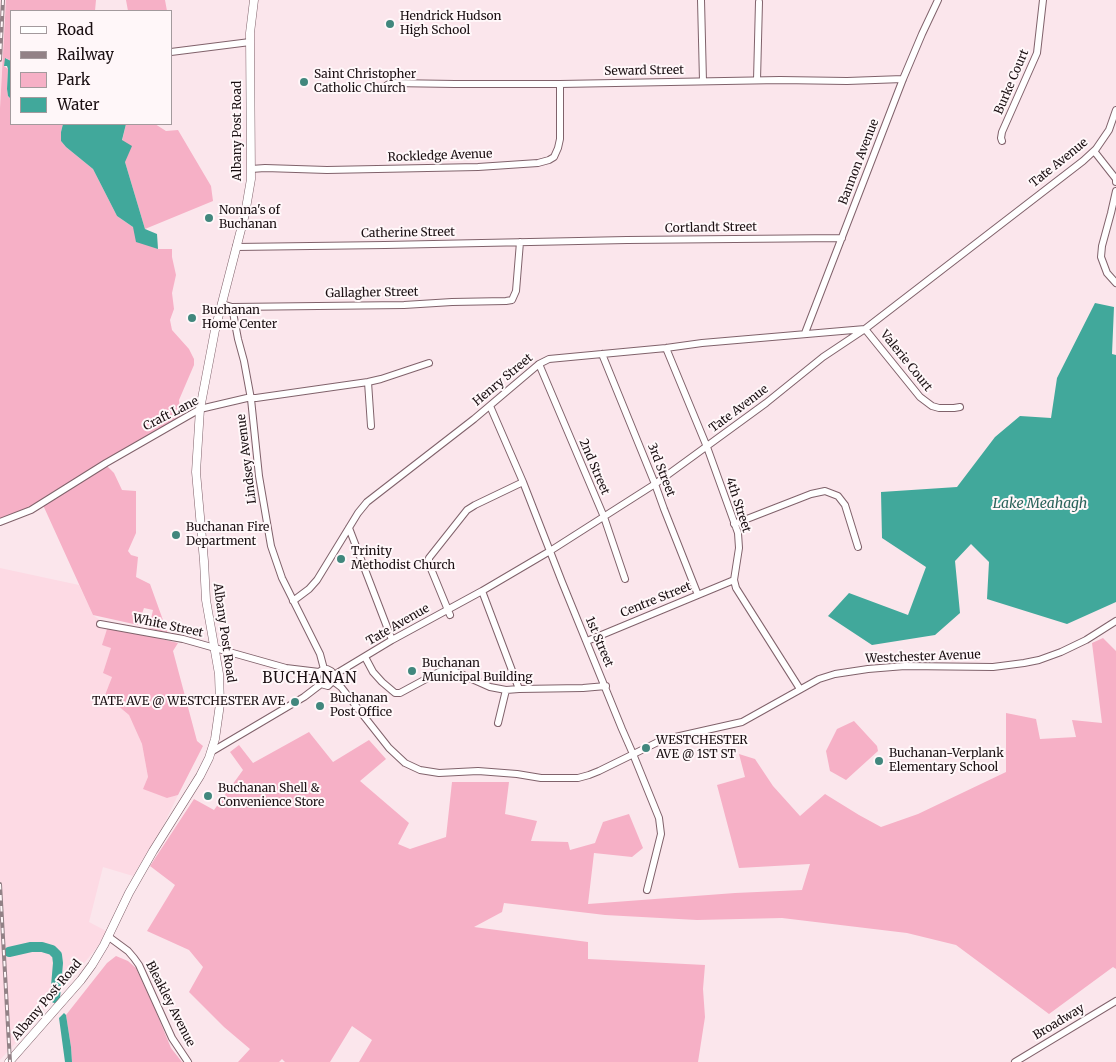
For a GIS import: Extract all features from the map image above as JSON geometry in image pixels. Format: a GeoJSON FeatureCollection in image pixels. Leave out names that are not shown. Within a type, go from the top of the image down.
{"type":"FeatureCollection","features":[{"type":"Feature","properties":{"kind":"main road","name":"Albany Post Road"},"geometry":{"type":"LineString","coordinates":[[9,1062],[92,965],[109,937],[129,893],[153,851],[198,780],[211,752],[217,728],[220,698],[219,674],[206,600],[196,472],[200,409],[215,330],[251,179],[250,33],[254,0]]}},
{"type":"Feature","properties":{"kind":"street"},"geometry":{"type":"LineString","coordinates":[[701,0],[702,81]]}},
{"type":"Feature","properties":{"kind":"street","name":"Bannon Avenue"},"geometry":{"type":"LineString","coordinates":[[805,333],[903,79],[938,0]]}},
{"type":"Feature","properties":{"kind":"street","name":"Burke Court"},"geometry":{"type":"LineString","coordinates":[[1002,141],[1002,132],[1037,53],[1043,0]]}},
{"type":"Feature","properties":{"kind":"street"},"geometry":{"type":"LineString","coordinates":[[757,80],[759,2]]}},
{"type":"Feature","properties":{"kind":"street"},"geometry":{"type":"LineString","coordinates":[[172,52],[250,42]]}},
{"type":"Feature","properties":{"kind":"street","name":"Seward Street"},"geometry":{"type":"LineString","coordinates":[[386,85],[391,83],[560,84],[903,79]]}},
{"type":"Feature","properties":{"kind":"street","name":"Rockledge Avenue"},"geometry":{"type":"LineString","coordinates":[[251,169],[374,170],[478,167],[549,160],[554,157],[560,139],[560,84]]}},
{"type":"Feature","properties":{"kind":"street","name":"Tate Avenue"},"geometry":{"type":"LineString","coordinates":[[333,678],[392,640],[449,612],[550,551],[655,484],[707,447],[824,357],[865,329],[1050,184],[1083,161],[1094,151],[1109,130],[1116,110]]}},
{"type":"Feature","properties":{"kind":"street"},"geometry":{"type":"LineString","coordinates":[[1094,151],[1116,179],[1116,182]]}},
{"type":"Feature","properties":{"kind":"street"},"geometry":{"type":"LineString","coordinates":[[1116,191],[1101,257],[1107,273],[1116,283]]}},
{"type":"Feature","properties":{"kind":"street","name":"Cortlandt Street"},"geometry":{"type":"LineString","coordinates":[[580,241],[842,238]]}},
{"type":"Feature","properties":{"kind":"street","name":"Catherine Street"},"geometry":{"type":"LineString","coordinates":[[236,247],[580,241]]}},
{"type":"Feature","properties":{"kind":"street","name":"Gallagher Street"},"geometry":{"type":"LineString","coordinates":[[232,307],[511,300],[516,291],[520,242]]}},
{"type":"Feature","properties":{"kind":"street"},"geometry":{"type":"LineString","coordinates":[[222,304],[232,307]]}},
{"type":"Feature","properties":{"kind":"street","name":"Lindsey Avenue"},"geometry":{"type":"LineString","coordinates":[[232,307],[251,399],[259,476],[271,546],[282,578],[320,654],[321,671]]}},
{"type":"Feature","properties":{"kind":"street","name":"Henry Street"},"geometry":{"type":"LineString","coordinates":[[294,601],[316,580],[366,502],[490,406],[539,364],[549,359],[805,333],[865,329]]}},
{"type":"Feature","properties":{"kind":"street","name":"Valerie Court"},"geometry":{"type":"LineString","coordinates":[[865,329],[920,397],[932,406],[939,408],[960,407]]}},
{"type":"Feature","properties":{"kind":"street","name":"4th Street"},"geometry":{"type":"LineString","coordinates":[[666,348],[707,447],[738,533],[739,548],[734,580]]}},
{"type":"Feature","properties":{"kind":"street","name":"3rd Street"},"geometry":{"type":"LineString","coordinates":[[602,354],[698,595]]}},
{"type":"Feature","properties":{"kind":"street","name":"Craft Lane"},"geometry":{"type":"LineString","coordinates":[[0,522],[32,510],[106,463],[200,409],[247,398],[251,399],[368,382],[429,363]]}},
{"type":"Feature","properties":{"kind":"street","name":"2nd Street"},"geometry":{"type":"LineString","coordinates":[[539,364],[604,517],[625,579]]}},
{"type":"Feature","properties":{"kind":"street"},"geometry":{"type":"LineString","coordinates":[[368,382],[371,426]]}},
{"type":"Feature","properties":{"kind":"street","name":"1st Street"},"geometry":{"type":"LineString","coordinates":[[490,406],[523,482],[659,818],[661,827],[660,843],[647,890]]}},
{"type":"Feature","properties":{"kind":"street"},"geometry":{"type":"LineString","coordinates":[[449,612],[436,584],[428,561],[429,558],[467,510],[523,482]]}},
{"type":"Feature","properties":{"kind":"street"},"geometry":{"type":"LineString","coordinates":[[734,524],[811,494],[825,491],[838,496],[845,505],[858,548]]}},
{"type":"Feature","properties":{"kind":"street"},"geometry":{"type":"LineString","coordinates":[[349,528],[392,640]]}},
{"type":"Feature","properties":{"kind":"street"},"geometry":{"type":"LineString","coordinates":[[734,580],[736,588],[800,689]]}},
{"type":"Feature","properties":{"kind":"street","name":"Centre Street"},"geometry":{"type":"LineString","coordinates":[[587,641],[734,580]]}},
{"type":"Feature","properties":{"kind":"street"},"geometry":{"type":"LineString","coordinates":[[482,591],[520,689]]}},
{"type":"Feature","properties":{"kind":"street","name":"Westchester Avenue"},"geometry":{"type":"LineString","coordinates":[[333,678],[389,748],[405,763],[439,774],[478,771],[540,778],[578,778],[599,771],[662,740],[742,722],[819,679],[835,674],[906,666],[993,667],[1039,660],[1067,650],[1116,621]]}},
{"type":"Feature","properties":{"kind":"street","name":"White Street"},"geometry":{"type":"LineString","coordinates":[[100,624],[183,639],[286,668],[321,671]]}},
{"type":"Feature","properties":{"kind":"street"},"geometry":{"type":"LineString","coordinates":[[365,657],[373,672],[382,682],[395,693],[400,694],[439,672],[447,671],[454,671],[490,688],[506,690],[606,686]]}},
{"type":"Feature","properties":{"kind":"street"},"geometry":{"type":"LineString","coordinates":[[329,670],[333,678],[328,686],[324,686],[317,679],[321,671],[329,670]]}},
{"type":"Feature","properties":{"kind":"street"},"geometry":{"type":"LineString","coordinates":[[211,752],[300,699],[321,684]]}},
{"type":"Feature","properties":{"kind":"street"},"geometry":{"type":"LineString","coordinates":[[498,723],[506,690]]}},
{"type":"Feature","properties":{"kind":"street","name":"Bleakley Avenue"},"geometry":{"type":"LineString","coordinates":[[109,937],[128,951],[139,965],[172,1038],[188,1062]]}},
{"type":"Feature","properties":{"kind":"street","name":"Broadway"},"geometry":{"type":"LineString","coordinates":[[1015,1062],[1116,1001]]}},
{"type":"Feature","properties":{"kind":"shaded area"},"geometry":{"type":"Polygon","coordinates":[[[0,0],[6,0],[0,108],[0,0]]]}},
{"type":"Feature","properties":{"kind":"shaded area"},"geometry":{"type":"Polygon","coordinates":[[[0,568],[79,585],[93,615],[108,626],[112,677],[105,695],[129,715],[142,744],[148,777],[167,798],[178,795],[163,826],[133,876],[103,867],[89,922],[108,932],[31,1026],[0,1060],[0,568]]]}},
{"type":"Feature","properties":{"kind":"green space"},"geometry":{"type":"Polygon","coordinates":[[[6,0],[96,0],[95,10],[10,10],[10,60],[6,58],[4,66],[8,69],[7,89],[10,98],[10,125],[63,125],[61,141],[93,169],[117,216],[158,249],[172,249],[176,275],[172,293],[174,309],[170,320],[172,330],[189,349],[194,359],[194,365],[179,400],[181,417],[124,449],[35,505],[0,520],[0,108],[6,0]]]}},
{"type":"Feature","properties":{"kind":"green space"},"geometry":{"type":"Polygon","coordinates":[[[126,0],[165,0],[167,10],[128,10],[126,0]]]}},
{"type":"Feature","properties":{"kind":"green space"},"geometry":{"type":"Polygon","coordinates":[[[126,125],[157,125],[166,131],[178,130],[211,186],[213,201],[145,229],[125,162],[122,141],[126,125]]]}},
{"type":"Feature","properties":{"kind":"green space"},"geometry":{"type":"Polygon","coordinates":[[[106,465],[114,473],[122,490],[136,491],[136,533],[128,551],[131,555],[138,557],[136,577],[150,584],[168,634],[149,628],[153,610],[144,608],[138,625],[93,615],[43,505],[106,465]]]}},
{"type":"Feature","properties":{"kind":"green space"},"geometry":{"type":"Polygon","coordinates":[[[108,626],[178,643],[173,651],[197,741],[203,746],[178,795],[167,798],[143,789],[148,777],[142,744],[129,715],[105,695],[112,677],[103,673],[111,648],[102,645],[108,626]]]}},
{"type":"Feature","properties":{"kind":"green space"},"geometry":{"type":"Polygon","coordinates":[[[1103,638],[1116,651],[1116,969],[1113,967],[1049,1014],[956,945],[907,933],[782,918],[697,920],[605,915],[504,903],[502,912],[474,927],[588,942],[588,959],[705,965],[703,989],[705,1017],[698,1062],[359,1062],[372,1040],[352,1026],[330,1062],[285,1062],[282,1059],[279,1062],[238,1062],[250,1049],[224,1027],[189,992],[203,967],[189,950],[147,931],[175,885],[150,866],[194,799],[214,810],[243,770],[230,752],[239,745],[253,763],[309,732],[333,762],[369,740],[386,759],[360,781],[409,823],[398,844],[410,849],[446,837],[452,782],[509,782],[505,814],[537,821],[531,841],[568,842],[570,850],[595,843],[603,822],[629,814],[643,848],[632,857],[594,853],[588,904],[802,890],[810,864],[739,868],[717,785],[745,777],[739,754],[755,759],[773,786],[800,816],[825,794],[881,827],[918,814],[1006,772],[1006,713],[1036,719],[1040,739],[1076,737],[1072,720],[1102,723],[1092,643],[1103,638]]]}},
{"type":"Feature","properties":{"kind":"green space"},"geometry":{"type":"Polygon","coordinates":[[[854,721],[877,746],[878,751],[846,780],[830,771],[826,751],[837,729],[854,721]]]}},
{"type":"Feature","properties":{"kind":"green space"},"geometry":{"type":"Polygon","coordinates":[[[116,956],[128,961],[136,968],[171,1048],[182,1062],[72,1062],[66,1015],[107,963],[116,956]]]}},
{"type":"Feature","properties":{"kind":"water"},"geometry":{"type":"Polygon","coordinates":[[[5,58],[10,60],[10,98],[7,89],[8,69],[7,66],[4,66],[5,58]]]}},
{"type":"Feature","properties":{"kind":"water"},"geometry":{"type":"Polygon","coordinates":[[[63,125],[126,125],[122,140],[132,146],[125,162],[145,229],[157,234],[158,249],[136,242],[133,227],[117,216],[93,169],[66,147],[61,141],[63,125]]]}},
{"type":"Feature","properties":{"kind":"water","name":"Lake Meahagh"},"geometry":{"type":"Polygon","coordinates":[[[1095,303],[1114,307],[1112,354],[1116,355],[1116,602],[1067,624],[987,599],[989,562],[971,544],[955,561],[960,613],[935,635],[872,645],[828,616],[849,593],[908,615],[926,567],[882,538],[881,492],[957,487],[995,437],[1020,416],[1051,418],[1057,378],[1095,303]]]}},
{"type":"Feature","properties":{"kind":"water"},"geometry":{"type":"Polygon","coordinates":[[[64,1013],[66,1015],[72,1062],[65,1062],[59,1018],[64,1013]]]}},
{"type":"Feature","properties":{"kind":"waterway"},"geometry":{"type":"LineString","coordinates":[[9,952],[31,947],[42,947],[52,950],[57,955],[58,963],[55,998]]}},
{"type":"Feature","properties":{"kind":"railway"},"geometry":{"type":"LineString","coordinates":[[0,60],[3,0]]}},
{"type":"Feature","properties":{"kind":"railway"},"geometry":{"type":"LineString","coordinates":[[0,884],[10,1062]]}},
{"type":"Feature","properties":{"kind":"place","name":"Hendrick Hudson High School"},"geometry":{"type":"Point","coordinates":[390,24]}},
{"type":"Feature","properties":{"kind":"place","name":"Saint Christopher Catholic Church"},"geometry":{"type":"Point","coordinates":[304,82]}},
{"type":"Feature","properties":{"kind":"place","name":"Nonna's of Buchanan"},"geometry":{"type":"Point","coordinates":[209,218]}},
{"type":"Feature","properties":{"kind":"place","name":"Buchanan Home Center"},"geometry":{"type":"Point","coordinates":[192,318]}},
{"type":"Feature","properties":{"kind":"place","name":"Buchanan Fire Department"},"geometry":{"type":"Point","coordinates":[176,535]}},
{"type":"Feature","properties":{"kind":"place","name":"Trinity Methodist Church"},"geometry":{"type":"Point","coordinates":[341,559]}},
{"type":"Feature","properties":{"kind":"place","name":"Buchanan Municipal Building"},"geometry":{"type":"Point","coordinates":[412,671]}},
{"type":"Feature","properties":{"kind":"place","name":"TATE AVE @ WESTCHESTER AVE"},"geometry":{"type":"Point","coordinates":[295,702]}},
{"type":"Feature","properties":{"kind":"place","name":"Buchanan Post Office"},"geometry":{"type":"Point","coordinates":[320,706]}},
{"type":"Feature","properties":{"kind":"place","name":"WESTCHESTER AVE @ 1ST ST"},"geometry":{"type":"Point","coordinates":[646,748]}},
{"type":"Feature","properties":{"kind":"place","name":"Buchanan-Verplank Elementary School"},"geometry":{"type":"Point","coordinates":[879,761]}},
{"type":"Feature","properties":{"kind":"place","name":"Buchanan Shell & Convenience Store"},"geometry":{"type":"Point","coordinates":[208,796]}},
{"type":"Feature","properties":{"kind":"district","name":"BUCHANAN"},"geometry":{"type":"Point","coordinates":[310,679]}}]}
